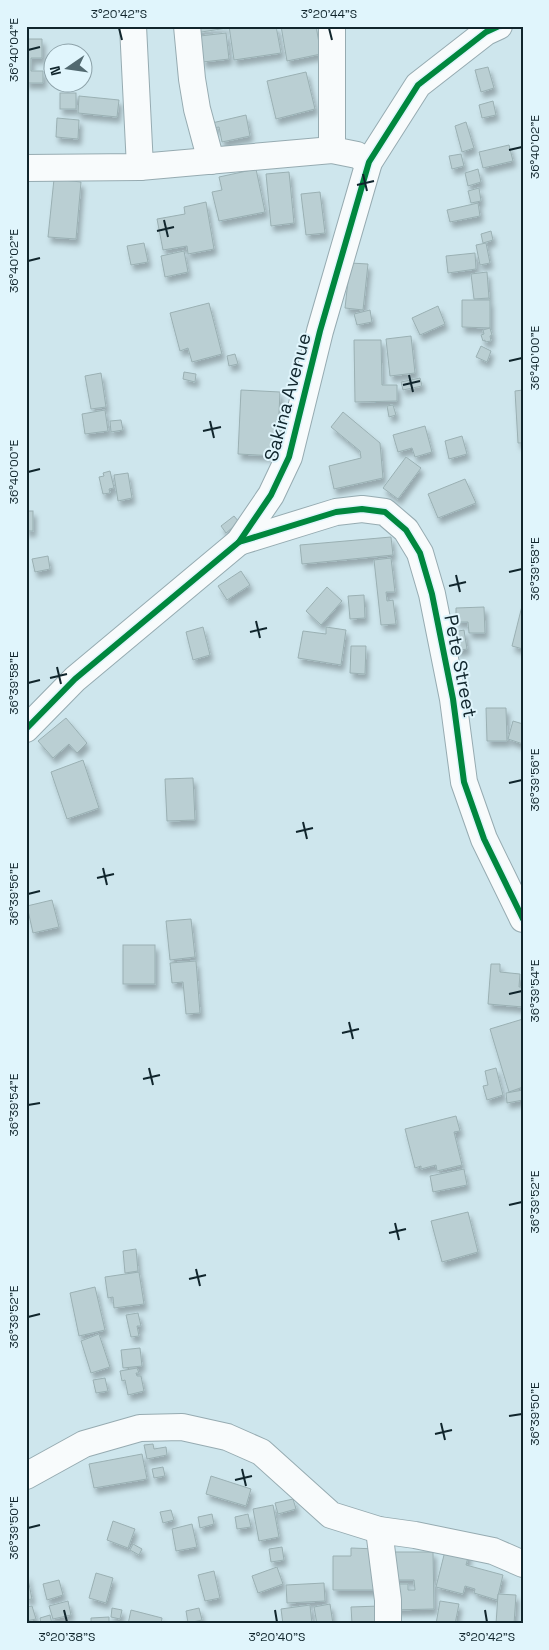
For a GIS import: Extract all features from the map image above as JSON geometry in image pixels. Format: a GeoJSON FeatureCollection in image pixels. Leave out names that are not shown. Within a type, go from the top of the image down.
{"type":"FeatureCollection","features":[{"type":"Feature","properties":{"kind":"street"},"geometry":{"type":"LineString","coordinates":[[133,26],[140,167]]}},
{"type":"Feature","properties":{"kind":"street"},"geometry":{"type":"LineString","coordinates":[[187,26],[194,94],[211,161]]}},
{"type":"Feature","properties":{"kind":"street"},"geometry":{"type":"LineString","coordinates":[[332,26],[332,150]]}},
{"type":"Feature","properties":{"kind":"street","name":"Sakina Avenue"},"geometry":{"type":"LineString","coordinates":[[26,729],[75,680],[239,542],[271,495],[289,457],[320,331],[369,162],[418,85],[486,32],[499,26]]}},
{"type":"Feature","properties":{"kind":"street"},"geometry":{"type":"LineString","coordinates":[[26,168],[140,167],[332,150],[357,155],[369,162]]}},
{"type":"Feature","properties":{"kind":"street","name":"Pete Street"},"geometry":{"type":"LineString","coordinates":[[239,542],[336,512],[362,509],[386,512],[406,530],[420,553],[432,594],[453,699],[464,782],[484,839],[523,919]]}},
{"type":"Feature","properties":{"kind":"street"},"geometry":{"type":"LineString","coordinates":[[26,1476],[84,1444],[140,1428],[182,1427],[227,1437],[261,1452],[331,1515],[379,1530],[415,1535],[493,1551],[523,1564]]}},
{"type":"Feature","properties":{"kind":"street"},"geometry":{"type":"LineString","coordinates":[[379,1530],[388,1600],[388,1624]]}},
{"type":"Feature","properties":{"kind":"building"},"geometry":{"type":"Polygon","coordinates":[[[194,26],[226,26],[227,28],[195,33],[194,26]]]}},
{"type":"Feature","properties":{"kind":"building"},"geometry":{"type":"Polygon","coordinates":[[[229,26],[276,26],[281,53],[234,60],[229,26]]]}},
{"type":"Feature","properties":{"kind":"building"},"geometry":{"type":"Polygon","coordinates":[[[281,26],[316,26],[321,54],[287,61],[281,26]]]}},
{"type":"Feature","properties":{"kind":"building"},"geometry":{"type":"Polygon","coordinates":[[[226,33],[229,59],[203,62],[200,36],[226,33]]]}},
{"type":"Feature","properties":{"kind":"building"},"geometry":{"type":"Polygon","coordinates":[[[26,39],[42,39],[42,58],[31,58],[31,71],[42,71],[42,83],[26,83],[26,39]]]}},
{"type":"Feature","properties":{"kind":"building"},"geometry":{"type":"Polygon","coordinates":[[[488,67],[494,88],[481,92],[475,70],[488,67]]]}},
{"type":"Feature","properties":{"kind":"building"},"geometry":{"type":"Polygon","coordinates":[[[306,72],[315,109],[276,119],[267,81],[306,72]]]}},
{"type":"Feature","properties":{"kind":"building"},"geometry":{"type":"Polygon","coordinates":[[[60,93],[76,93],[76,109],[60,109],[60,93]]]}},
{"type":"Feature","properties":{"kind":"building"},"geometry":{"type":"Polygon","coordinates":[[[79,96],[119,100],[117,117],[78,113],[79,96]]]}},
{"type":"Feature","properties":{"kind":"building"},"geometry":{"type":"Polygon","coordinates":[[[493,101],[496,115],[482,118],[479,105],[493,101]]]}},
{"type":"Feature","properties":{"kind":"building"},"geometry":{"type":"Polygon","coordinates":[[[246,115],[250,136],[222,142],[219,127],[213,128],[212,123],[246,115]]]}},
{"type":"Feature","properties":{"kind":"building"},"geometry":{"type":"Polygon","coordinates":[[[57,118],[79,120],[78,139],[56,137],[57,118]]]}},
{"type":"Feature","properties":{"kind":"building"},"geometry":{"type":"Polygon","coordinates":[[[466,122],[474,148],[462,152],[455,126],[466,122]]]}},
{"type":"Feature","properties":{"kind":"building"},"geometry":{"type":"Polygon","coordinates":[[[509,145],[513,161],[483,168],[479,152],[509,145]]]}},
{"type":"Feature","properties":{"kind":"building"},"geometry":{"type":"Polygon","coordinates":[[[461,154],[464,166],[452,169],[449,156],[461,154]]]}},
{"type":"Feature","properties":{"kind":"building"},"geometry":{"type":"Polygon","coordinates":[[[256,169],[265,212],[219,221],[212,192],[222,190],[219,177],[256,169]]]}},
{"type":"Feature","properties":{"kind":"building"},"geometry":{"type":"Polygon","coordinates":[[[478,169],[481,182],[468,186],[465,173],[478,169]]]}},
{"type":"Feature","properties":{"kind":"building"},"geometry":{"type":"Polygon","coordinates":[[[289,172],[294,223],[271,226],[266,174],[289,172]]]}},
{"type":"Feature","properties":{"kind":"building"},"geometry":{"type":"Polygon","coordinates":[[[54,179],[81,182],[76,239],[48,237],[54,179]]]}},
{"type":"Feature","properties":{"kind":"building"},"geometry":{"type":"Polygon","coordinates":[[[479,188],[481,201],[471,203],[468,191],[479,188]]]}},
{"type":"Feature","properties":{"kind":"building"},"geometry":{"type":"Polygon","coordinates":[[[320,192],[325,233],[306,235],[301,194],[320,192]]]}},
{"type":"Feature","properties":{"kind":"building"},"geometry":{"type":"Polygon","coordinates":[[[206,202],[214,249],[188,254],[187,246],[163,250],[157,219],[185,214],[184,207],[206,202]]]}},
{"type":"Feature","properties":{"kind":"building"},"geometry":{"type":"Polygon","coordinates":[[[478,203],[480,216],[450,222],[447,210],[478,203]]]}},
{"type":"Feature","properties":{"kind":"building"},"geometry":{"type":"Polygon","coordinates":[[[491,231],[493,240],[483,243],[481,234],[491,231]]]}},
{"type":"Feature","properties":{"kind":"building"},"geometry":{"type":"Polygon","coordinates":[[[144,243],[148,262],[131,265],[127,246],[144,243]]]}},
{"type":"Feature","properties":{"kind":"building"},"geometry":{"type":"Polygon","coordinates":[[[486,243],[490,263],[480,265],[476,245],[486,243]]]}},
{"type":"Feature","properties":{"kind":"building"},"geometry":{"type":"Polygon","coordinates":[[[184,251],[188,272],[165,277],[161,256],[184,251]]]}},
{"type":"Feature","properties":{"kind":"building"},"geometry":{"type":"Polygon","coordinates":[[[475,253],[476,269],[448,273],[446,256],[475,253]]]}},
{"type":"Feature","properties":{"kind":"building"},"geometry":{"type":"Polygon","coordinates":[[[350,263],[368,264],[363,310],[345,308],[350,263]]]}},
{"type":"Feature","properties":{"kind":"building"},"geometry":{"type":"Polygon","coordinates":[[[487,272],[489,298],[474,299],[471,274],[487,272]]]}},
{"type":"Feature","properties":{"kind":"building"},"geometry":{"type":"Polygon","coordinates":[[[462,300],[490,300],[490,328],[462,327],[462,300]]]}},
{"type":"Feature","properties":{"kind":"building"},"geometry":{"type":"Polygon","coordinates":[[[209,303],[222,354],[192,362],[188,348],[180,351],[170,313],[209,303]]]}},
{"type":"Feature","properties":{"kind":"building"},"geometry":{"type":"Polygon","coordinates":[[[438,306],[445,324],[420,335],[412,318],[438,306]]]}},
{"type":"Feature","properties":{"kind":"building"},"geometry":{"type":"Polygon","coordinates":[[[370,310],[372,322],[357,325],[354,314],[370,310]]]}},
{"type":"Feature","properties":{"kind":"building"},"geometry":{"type":"Polygon","coordinates":[[[490,328],[491,341],[485,342],[481,335],[484,334],[483,330],[490,328]]]}},
{"type":"Feature","properties":{"kind":"building"},"geometry":{"type":"Polygon","coordinates":[[[411,336],[415,373],[390,376],[386,339],[411,336]]]}},
{"type":"Feature","properties":{"kind":"building"},"geometry":{"type":"Polygon","coordinates":[[[354,340],[381,340],[382,385],[397,385],[397,401],[355,402],[354,340]]]}},
{"type":"Feature","properties":{"kind":"building"},"geometry":{"type":"Polygon","coordinates":[[[481,346],[491,351],[487,362],[476,357],[481,346]]]}},
{"type":"Feature","properties":{"kind":"building"},"geometry":{"type":"Polygon","coordinates":[[[235,354],[238,364],[229,366],[227,356],[235,354]]]}},
{"type":"Feature","properties":{"kind":"building"},"geometry":{"type":"Polygon","coordinates":[[[184,372],[196,374],[195,382],[183,379],[184,372]]]}},
{"type":"Feature","properties":{"kind":"building"},"geometry":{"type":"Polygon","coordinates":[[[101,373],[106,407],[91,409],[85,376],[101,373]]]}},
{"type":"Feature","properties":{"kind":"building"},"geometry":{"type":"Polygon","coordinates":[[[420,378],[422,386],[403,390],[401,382],[420,378]]]}},
{"type":"Feature","properties":{"kind":"building"},"geometry":{"type":"Polygon","coordinates":[[[241,390],[280,392],[277,456],[238,454],[241,390]]]}},
{"type":"Feature","properties":{"kind":"building"},"geometry":{"type":"Polygon","coordinates":[[[523,390],[523,443],[518,443],[515,391],[523,390]]]}},
{"type":"Feature","properties":{"kind":"building"},"geometry":{"type":"Polygon","coordinates":[[[393,405],[396,415],[389,417],[387,406],[393,405]]]}},
{"type":"Feature","properties":{"kind":"building"},"geometry":{"type":"Polygon","coordinates":[[[105,410],[108,431],[85,434],[82,414],[105,410]]]}},
{"type":"Feature","properties":{"kind":"building"},"geometry":{"type":"Polygon","coordinates":[[[343,412],[380,443],[383,478],[334,489],[329,466],[361,458],[360,451],[331,427],[343,412]]]}},
{"type":"Feature","properties":{"kind":"building"},"geometry":{"type":"Polygon","coordinates":[[[121,420],[123,430],[111,432],[110,421],[121,420]]]}},
{"type":"Feature","properties":{"kind":"building"},"geometry":{"type":"Polygon","coordinates":[[[425,426],[432,452],[415,457],[412,448],[398,452],[393,435],[425,426]]]}},
{"type":"Feature","properties":{"kind":"building"},"geometry":{"type":"Polygon","coordinates":[[[462,436],[467,454],[449,459],[445,441],[462,436]]]}},
{"type":"Feature","properties":{"kind":"building"},"geometry":{"type":"Polygon","coordinates":[[[406,457],[421,468],[398,499],[383,488],[406,457]]]}},
{"type":"Feature","properties":{"kind":"building"},"geometry":{"type":"Polygon","coordinates":[[[110,471],[114,488],[109,489],[110,493],[103,494],[99,477],[104,476],[103,473],[110,471]]]}},
{"type":"Feature","properties":{"kind":"building"},"geometry":{"type":"Polygon","coordinates":[[[128,473],[132,498],[118,501],[114,475],[128,473]]]}},
{"type":"Feature","properties":{"kind":"building"},"geometry":{"type":"Polygon","coordinates":[[[465,479],[476,503],[438,518],[428,494],[465,479]]]}},
{"type":"Feature","properties":{"kind":"building"},"geometry":{"type":"Polygon","coordinates":[[[26,511],[33,511],[33,531],[26,531],[26,511]]]}},
{"type":"Feature","properties":{"kind":"building"},"geometry":{"type":"Polygon","coordinates":[[[234,516],[239,522],[226,533],[221,526],[234,516]]]}},
{"type":"Feature","properties":{"kind":"building"},"geometry":{"type":"Polygon","coordinates":[[[391,537],[393,555],[302,564],[300,545],[391,537]]]}},
{"type":"Feature","properties":{"kind":"building"},"geometry":{"type":"Polygon","coordinates":[[[48,556],[50,569],[35,572],[32,559],[48,556]]]}},
{"type":"Feature","properties":{"kind":"building"},"geometry":{"type":"Polygon","coordinates":[[[391,558],[395,592],[386,592],[387,601],[393,600],[396,624],[381,625],[374,560],[391,558]]]}},
{"type":"Feature","properties":{"kind":"building"},"geometry":{"type":"Polygon","coordinates":[[[241,571],[250,585],[227,600],[218,586],[241,571]]]}},
{"type":"Feature","properties":{"kind":"building"},"geometry":{"type":"Polygon","coordinates":[[[327,587],[342,601],[321,625],[306,611],[327,587]]]}},
{"type":"Feature","properties":{"kind":"building"},"geometry":{"type":"Polygon","coordinates":[[[364,595],[365,618],[350,619],[348,596],[364,595]]]}},
{"type":"Feature","properties":{"kind":"building"},"geometry":{"type":"Polygon","coordinates":[[[523,602],[523,649],[512,646],[523,602]]]}},
{"type":"Feature","properties":{"kind":"building"},"geometry":{"type":"Polygon","coordinates":[[[484,607],[485,633],[469,633],[468,622],[456,622],[456,608],[484,607]]]}},
{"type":"Feature","properties":{"kind":"building"},"geometry":{"type":"Polygon","coordinates":[[[203,627],[210,655],[193,660],[186,632],[203,627]]]}},
{"type":"Feature","properties":{"kind":"building"},"geometry":{"type":"Polygon","coordinates":[[[326,627],[346,630],[341,665],[298,658],[303,631],[326,634],[326,627]]]}},
{"type":"Feature","properties":{"kind":"building"},"geometry":{"type":"Polygon","coordinates":[[[464,630],[467,649],[456,651],[453,632],[464,630]]]}},
{"type":"Feature","properties":{"kind":"building"},"geometry":{"type":"Polygon","coordinates":[[[351,646],[366,646],[365,674],[350,673],[351,646]]]}},
{"type":"Feature","properties":{"kind":"building"},"geometry":{"type":"Polygon","coordinates":[[[486,708],[506,708],[507,741],[487,741],[486,708]]]}},
{"type":"Feature","properties":{"kind":"building"},"geometry":{"type":"Polygon","coordinates":[[[66,718],[87,743],[77,753],[69,744],[53,758],[38,741],[66,718]]]}},
{"type":"Feature","properties":{"kind":"building"},"geometry":{"type":"Polygon","coordinates":[[[513,721],[523,724],[523,744],[508,739],[513,721]]]}},
{"type":"Feature","properties":{"kind":"building"},"geometry":{"type":"Polygon","coordinates":[[[83,760],[99,808],[67,819],[51,772],[83,760]]]}},
{"type":"Feature","properties":{"kind":"building"},"geometry":{"type":"Polygon","coordinates":[[[193,778],[195,820],[167,821],[165,779],[193,778]]]}},
{"type":"Feature","properties":{"kind":"building"},"geometry":{"type":"Polygon","coordinates":[[[52,900],[59,927],[33,933],[27,906],[52,900]]]}},
{"type":"Feature","properties":{"kind":"building"},"geometry":{"type":"Polygon","coordinates":[[[191,919],[195,957],[170,960],[166,921],[191,919]]]}},
{"type":"Feature","properties":{"kind":"building"},"geometry":{"type":"Polygon","coordinates":[[[123,945],[155,945],[155,984],[123,984],[123,945]]]}},
{"type":"Feature","properties":{"kind":"building"},"geometry":{"type":"Polygon","coordinates":[[[196,961],[200,1013],[186,1014],[183,982],[172,983],[170,963],[196,961]]]}},
{"type":"Feature","properties":{"kind":"building"},"geometry":{"type":"Polygon","coordinates":[[[491,964],[500,964],[500,972],[520,974],[519,987],[523,987],[523,1007],[488,1004],[491,964]]]}},
{"type":"Feature","properties":{"kind":"building"},"geometry":{"type":"Polygon","coordinates":[[[523,1019],[523,1087],[509,1092],[490,1029],[523,1019]]]}},
{"type":"Feature","properties":{"kind":"building"},"geometry":{"type":"Polygon","coordinates":[[[496,1068],[503,1095],[487,1100],[483,1086],[488,1085],[485,1071],[496,1068]]]}},
{"type":"Feature","properties":{"kind":"building"},"geometry":{"type":"Polygon","coordinates":[[[523,1090],[523,1100],[507,1103],[506,1093],[523,1090]]]}},
{"type":"Feature","properties":{"kind":"building"},"geometry":{"type":"Polygon","coordinates":[[[456,1116],[460,1131],[454,1132],[462,1165],[437,1171],[436,1165],[421,1169],[421,1166],[415,1168],[405,1129],[456,1116]]]}},
{"type":"Feature","properties":{"kind":"building"},"geometry":{"type":"Polygon","coordinates":[[[464,1169],[467,1185],[433,1192],[430,1176],[464,1169]]]}},
{"type":"Feature","properties":{"kind":"building"},"geometry":{"type":"Polygon","coordinates":[[[468,1212],[478,1252],[442,1262],[431,1221],[468,1212]]]}},
{"type":"Feature","properties":{"kind":"building"},"geometry":{"type":"Polygon","coordinates":[[[136,1249],[138,1271],[125,1273],[123,1251],[136,1249]]]}},
{"type":"Feature","properties":{"kind":"building"},"geometry":{"type":"Polygon","coordinates":[[[139,1272],[144,1304],[114,1308],[113,1297],[108,1298],[105,1277],[139,1272]]]}},
{"type":"Feature","properties":{"kind":"building"},"geometry":{"type":"Polygon","coordinates":[[[95,1287],[105,1330],[79,1336],[70,1293],[95,1287]]]}},
{"type":"Feature","properties":{"kind":"building"},"geometry":{"type":"Polygon","coordinates":[[[138,1313],[141,1326],[137,1326],[139,1336],[131,1337],[126,1315],[138,1313]]]}},
{"type":"Feature","properties":{"kind":"building"},"geometry":{"type":"Polygon","coordinates":[[[99,1334],[110,1367],[91,1373],[81,1341],[99,1334]]]}},
{"type":"Feature","properties":{"kind":"building"},"geometry":{"type":"Polygon","coordinates":[[[140,1348],[142,1366],[123,1368],[121,1350],[140,1348]]]}},
{"type":"Feature","properties":{"kind":"building"},"geometry":{"type":"Polygon","coordinates":[[[137,1368],[139,1373],[136,1373],[137,1376],[141,1376],[144,1391],[128,1395],[125,1380],[122,1381],[120,1371],[137,1368]]]}},
{"type":"Feature","properties":{"kind":"building"},"geometry":{"type":"Polygon","coordinates":[[[105,1378],[108,1391],[96,1393],[93,1380],[105,1378]]]}},
{"type":"Feature","properties":{"kind":"building"},"geometry":{"type":"Polygon","coordinates":[[[153,1444],[154,1449],[166,1447],[167,1455],[147,1459],[144,1445],[153,1444]]]}},
{"type":"Feature","properties":{"kind":"building"},"geometry":{"type":"Polygon","coordinates":[[[142,1454],[147,1479],[94,1488],[89,1464],[142,1454]]]}},
{"type":"Feature","properties":{"kind":"building"},"geometry":{"type":"Polygon","coordinates":[[[163,1467],[165,1476],[154,1478],[152,1469],[163,1467]]]}},
{"type":"Feature","properties":{"kind":"building"},"geometry":{"type":"Polygon","coordinates":[[[211,1476],[251,1489],[246,1506],[206,1494],[211,1476]]]}},
{"type":"Feature","properties":{"kind":"building"},"geometry":{"type":"Polygon","coordinates":[[[293,1499],[296,1509],[278,1514],[275,1503],[293,1499]]]}},
{"type":"Feature","properties":{"kind":"building"},"geometry":{"type":"Polygon","coordinates":[[[273,1505],[279,1537],[259,1541],[253,1509],[273,1505]]]}},
{"type":"Feature","properties":{"kind":"building"},"geometry":{"type":"Polygon","coordinates":[[[171,1510],[174,1520],[163,1523],[160,1512],[171,1510]]]}},
{"type":"Feature","properties":{"kind":"building"},"geometry":{"type":"Polygon","coordinates":[[[212,1514],[214,1524],[200,1528],[198,1517],[212,1514]]]}},
{"type":"Feature","properties":{"kind":"building"},"geometry":{"type":"Polygon","coordinates":[[[248,1514],[251,1527],[237,1529],[235,1517],[248,1514]]]}},
{"type":"Feature","properties":{"kind":"building"},"geometry":{"type":"Polygon","coordinates":[[[113,1521],[135,1529],[128,1548],[107,1540],[113,1521]]]}},
{"type":"Feature","properties":{"kind":"building"},"geometry":{"type":"Polygon","coordinates":[[[192,1524],[197,1547],[176,1551],[172,1529],[192,1524]]]}},
{"type":"Feature","properties":{"kind":"building"},"geometry":{"type":"Polygon","coordinates":[[[133,1544],[142,1549],[139,1555],[130,1550],[133,1544]]]}},
{"type":"Feature","properties":{"kind":"building"},"geometry":{"type":"Polygon","coordinates":[[[282,1547],[284,1560],[271,1562],[269,1549],[282,1547]]]}},
{"type":"Feature","properties":{"kind":"building"},"geometry":{"type":"Polygon","coordinates":[[[446,1547],[469,1553],[466,1565],[503,1575],[497,1600],[474,1593],[475,1589],[465,1586],[463,1594],[436,1587],[446,1547]]]}},
{"type":"Feature","properties":{"kind":"building"},"geometry":{"type":"Polygon","coordinates":[[[351,1548],[377,1549],[377,1590],[333,1590],[333,1556],[351,1556],[351,1548]]]}},
{"type":"Feature","properties":{"kind":"building"},"geometry":{"type":"Polygon","coordinates":[[[390,1552],[433,1552],[434,1609],[390,1610],[389,1584],[408,1584],[408,1590],[415,1590],[414,1580],[390,1580],[390,1552]]]}},
{"type":"Feature","properties":{"kind":"building"},"geometry":{"type":"Polygon","coordinates":[[[277,1567],[283,1584],[258,1593],[252,1576],[277,1567]]]}},
{"type":"Feature","properties":{"kind":"building"},"geometry":{"type":"Polygon","coordinates":[[[214,1571],[220,1598],[205,1601],[198,1575],[214,1571]]]}},
{"type":"Feature","properties":{"kind":"building"},"geometry":{"type":"Polygon","coordinates":[[[96,1573],[113,1578],[106,1603],[89,1598],[96,1573]]]}},
{"type":"Feature","properties":{"kind":"building"},"geometry":{"type":"Polygon","coordinates":[[[26,1575],[32,1599],[26,1600],[26,1575]]]}},
{"type":"Feature","properties":{"kind":"building"},"geometry":{"type":"Polygon","coordinates":[[[59,1580],[63,1595],[47,1600],[43,1584],[59,1580]]]}},
{"type":"Feature","properties":{"kind":"building"},"geometry":{"type":"Polygon","coordinates":[[[324,1583],[325,1601],[287,1603],[286,1585],[324,1583]]]}},
{"type":"Feature","properties":{"kind":"building"},"geometry":{"type":"Polygon","coordinates":[[[498,1594],[516,1595],[514,1624],[496,1624],[498,1594]]]}},
{"type":"Feature","properties":{"kind":"building"},"geometry":{"type":"Polygon","coordinates":[[[68,1601],[71,1615],[53,1619],[49,1606],[68,1601]]]}},
{"type":"Feature","properties":{"kind":"building"},"geometry":{"type":"Polygon","coordinates":[[[440,1601],[459,1604],[455,1624],[436,1624],[440,1601]]]}},
{"type":"Feature","properties":{"kind":"building"},"geometry":{"type":"Polygon","coordinates":[[[330,1604],[333,1624],[317,1624],[314,1607],[330,1604]]]}},
{"type":"Feature","properties":{"kind":"building"},"geometry":{"type":"Polygon","coordinates":[[[310,1605],[312,1624],[283,1624],[281,1609],[310,1605]]]}},
{"type":"Feature","properties":{"kind":"building"},"geometry":{"type":"Polygon","coordinates":[[[32,1606],[36,1619],[26,1621],[26,1607],[32,1606]]]}},
{"type":"Feature","properties":{"kind":"building"},"geometry":{"type":"Polygon","coordinates":[[[380,1606],[381,1624],[352,1624],[351,1607],[380,1606]]]}},
{"type":"Feature","properties":{"kind":"building"},"geometry":{"type":"Polygon","coordinates":[[[112,1608],[122,1610],[120,1619],[111,1617],[112,1608]]]}},
{"type":"Feature","properties":{"kind":"building"},"geometry":{"type":"Polygon","coordinates":[[[199,1608],[202,1620],[188,1623],[186,1611],[199,1608]]]}},
{"type":"Feature","properties":{"kind":"building"},"geometry":{"type":"Polygon","coordinates":[[[131,1610],[162,1618],[161,1624],[128,1624],[131,1610]]]}},
{"type":"Feature","properties":{"kind":"building"},"geometry":{"type":"Polygon","coordinates":[[[50,1615],[52,1624],[41,1624],[40,1618],[50,1615]]]}},
{"type":"Feature","properties":{"kind":"building"},"geometry":{"type":"Polygon","coordinates":[[[109,1617],[109,1624],[91,1624],[91,1618],[109,1617]]]}},
{"type":"Feature","properties":{"kind":"cycle path"},"geometry":{"type":"LineString","coordinates":[[26,729],[75,679],[239,542],[271,495],[289,457],[320,331],[369,162],[418,85],[486,32],[499,26]]}},
{"type":"Feature","properties":{"kind":"cycle path"},"geometry":{"type":"LineString","coordinates":[[239,542],[336,512],[362,509],[385,512],[406,530],[420,553],[432,594],[453,699],[464,782],[484,839],[523,919]]}}]}
